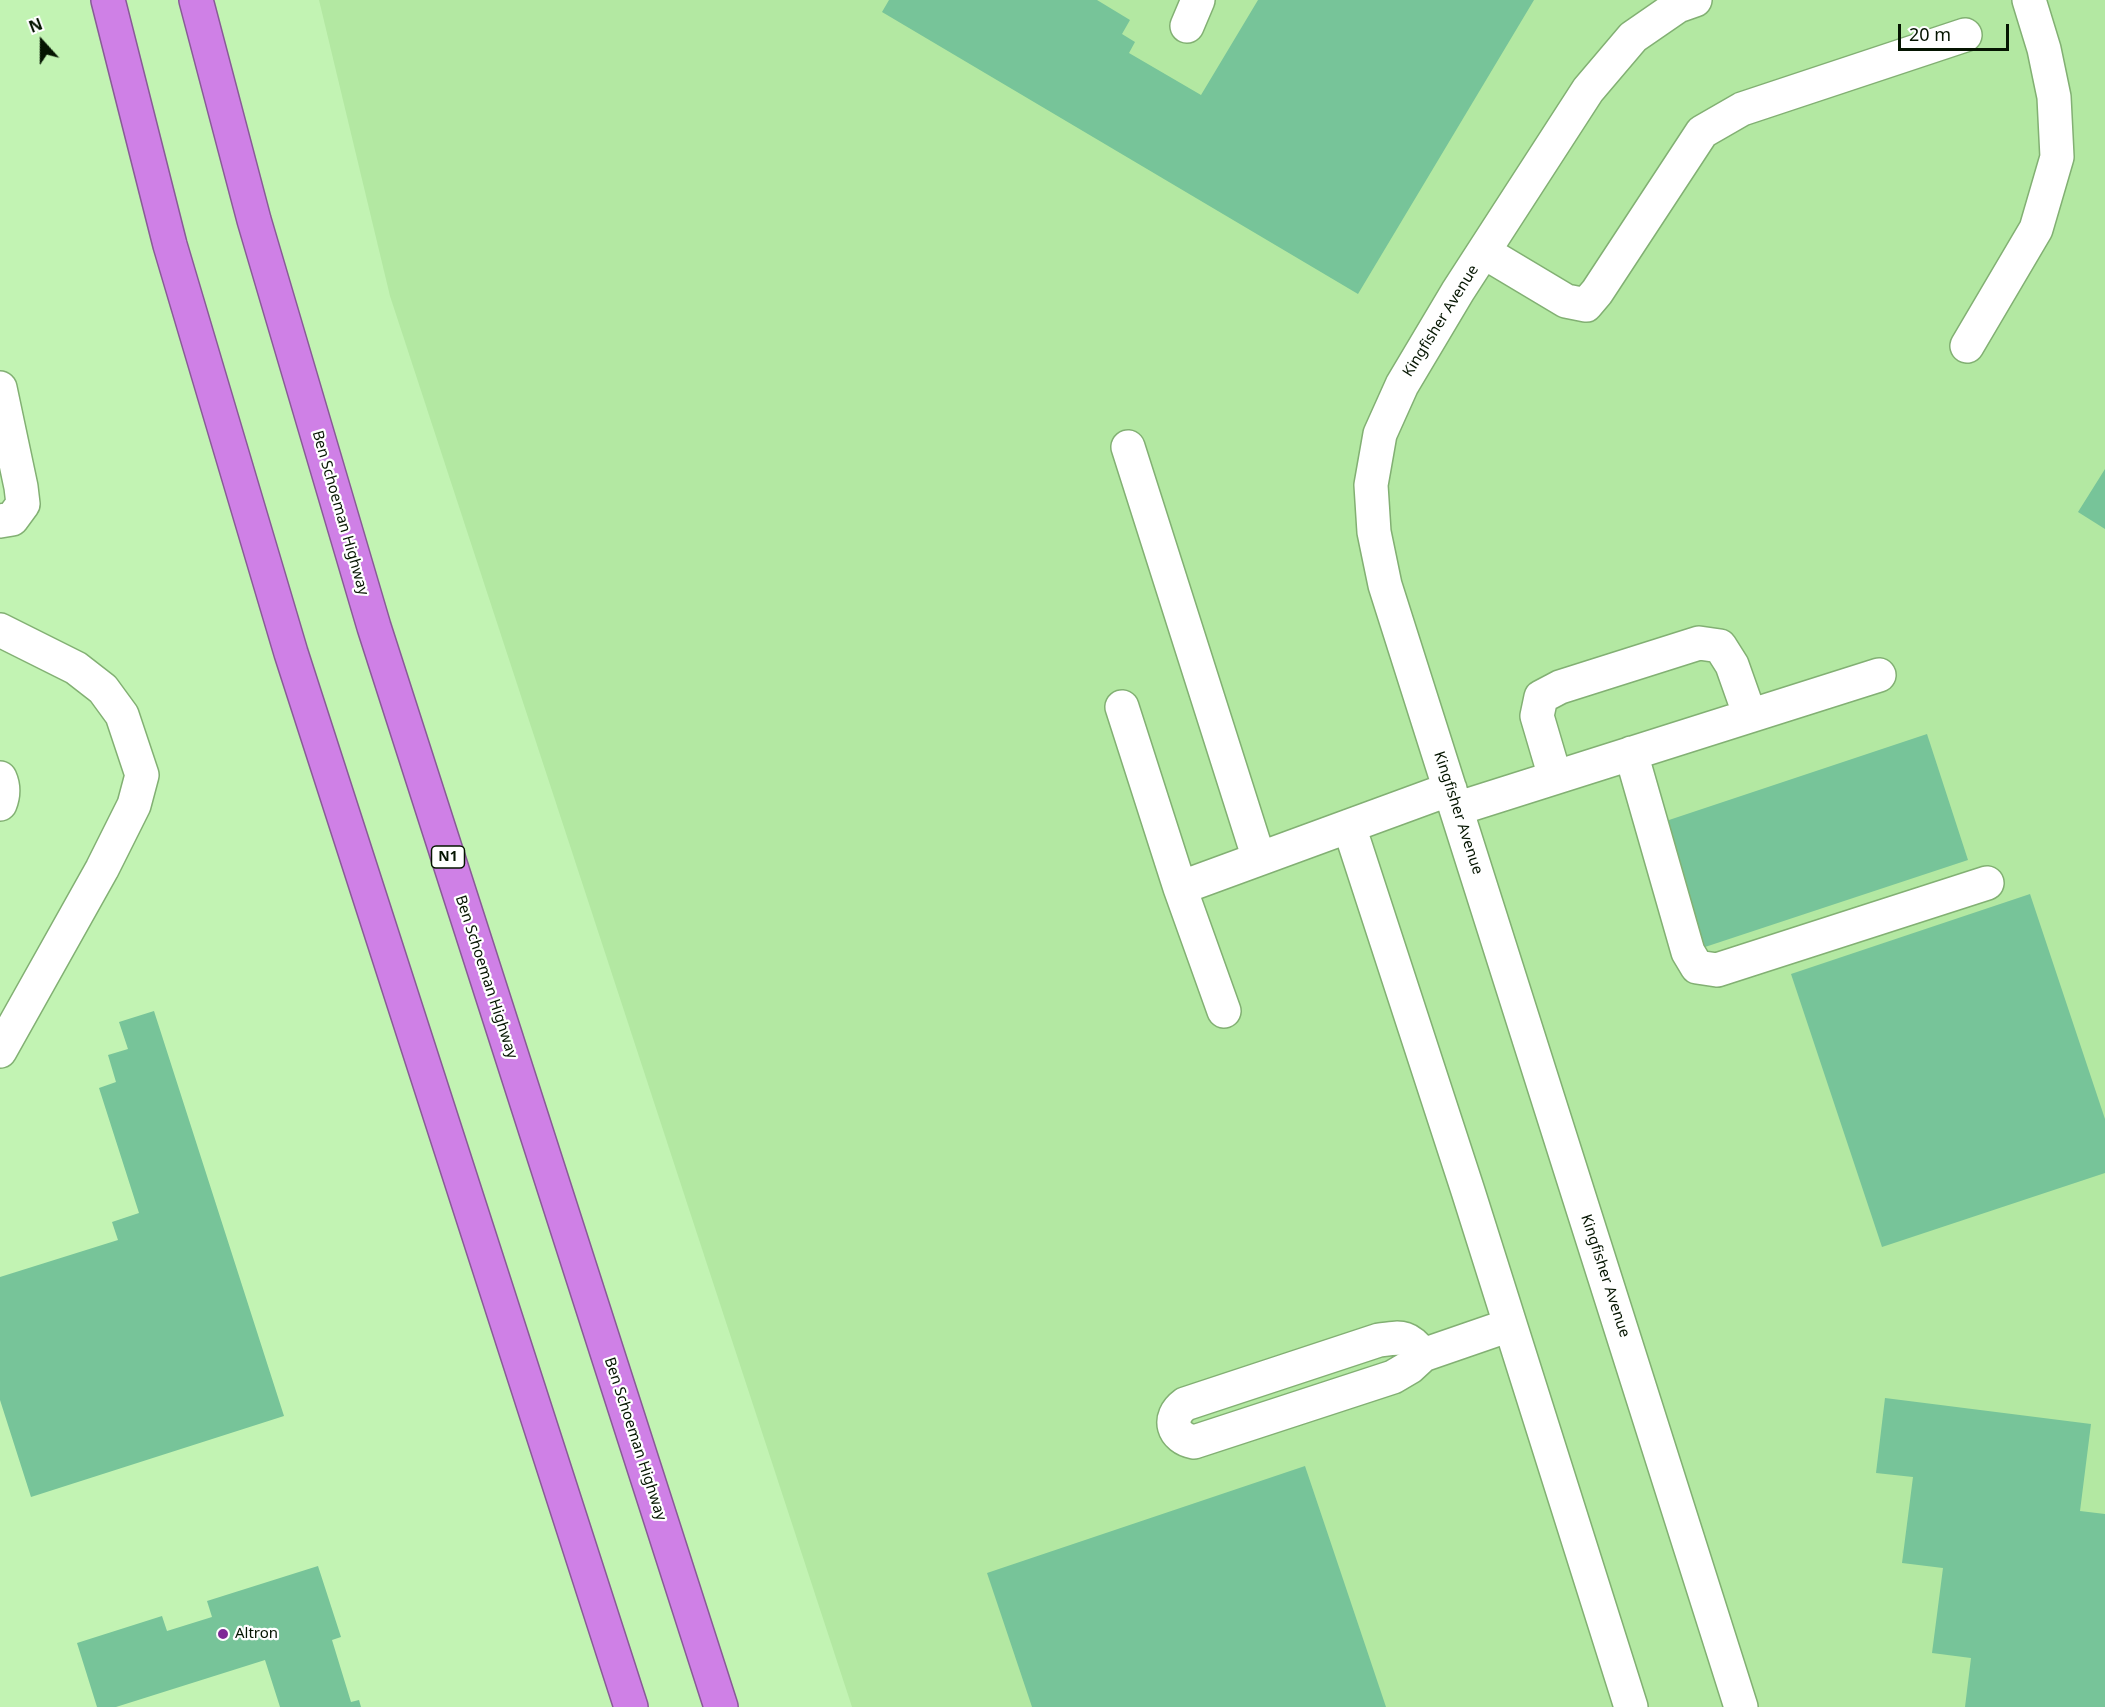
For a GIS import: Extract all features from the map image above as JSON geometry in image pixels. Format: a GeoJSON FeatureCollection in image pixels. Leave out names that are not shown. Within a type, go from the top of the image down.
{"type":"FeatureCollection","features":[{"type":"Feature","properties":{"kind":"highway"},"geometry":{"type":"LineString","coordinates":[[108,0],[170,244],[291,653],[631,1707]]}},
{"type":"Feature","properties":{"kind":"highway","name":"Ben Schoeman Highway"},"geometry":{"type":"LineString","coordinates":[[196,0],[254,220],[374,627],[721,1707]]}},
{"type":"Feature","properties":{"kind":"street","name":"Kingfisher Avenue"},"geometry":{"type":"LineString","coordinates":[[1695,0],[1678,6],[1633,37],[1596,81],[1484,252],[1402,385],[1380,434],[1371,485],[1374,532],[1385,585],[1741,1707]]}},
{"type":"Feature","properties":{"kind":"street"},"geometry":{"type":"LineString","coordinates":[[1967,346],[2036,229],[2057,157],[2054,97],[2044,49],[2029,0]]}},
{"type":"Feature","properties":{"kind":"street"},"geometry":{"type":"LineString","coordinates":[[1484,252],[1566,301],[1586,305],[1597,292],[1702,132],[1742,109],[1965,35]]}},
{"type":"Feature","properties":{"kind":"street"},"geometry":{"type":"LineString","coordinates":[[0,388],[23,504],[12,519],[0,521]]}},
{"type":"Feature","properties":{"kind":"street"},"geometry":{"type":"LineString","coordinates":[[1128,447],[1260,859]]}},
{"type":"Feature","properties":{"kind":"street"},"geometry":{"type":"LineString","coordinates":[[0,630],[76,668],[103,689],[122,715],[142,775],[134,805],[102,869],[4,1034]]}},
{"type":"Feature","properties":{"kind":"street"},"geometry":{"type":"LineString","coordinates":[[1555,777],[1537,716],[1541,697],[1560,687],[1699,643],[1720,646],[1732,664],[1750,716]]}},
{"type":"Feature","properties":{"kind":"street"},"geometry":{"type":"LineString","coordinates":[[1180,888],[1349,826],[1453,799],[1555,777],[1879,675]]}},
{"type":"Feature","properties":{"kind":"street"},"geometry":{"type":"LineString","coordinates":[[1122,707],[1180,888],[1224,1011]]}},
{"type":"Feature","properties":{"kind":"street"},"geometry":{"type":"LineString","coordinates":[[1631,753],[1688,952],[1698,968],[1717,970],[1987,883]]}},
{"type":"Feature","properties":{"kind":"street"},"geometry":{"type":"LineString","coordinates":[[0,778],[3,796],[0,804]]}},
{"type":"Feature","properties":{"kind":"street"},"geometry":{"type":"LineString","coordinates":[[1349,826],[1631,1707]]}},
{"type":"Feature","properties":{"kind":"street"},"geometry":{"type":"LineString","coordinates":[[1423,1354],[1413,1341],[1397,1337],[1379,1340],[1185,1404],[1175,1411],[1173,1419],[1177,1431],[1184,1440],[1194,1442],[1393,1377],[1410,1367],[1423,1354],[1510,1325]]}},
{"type":"Feature","properties":{"kind":"shaded area"},"geometry":{"type":"Polygon","coordinates":[[[319,0],[2105,0],[2105,1707],[852,1707],[390,296],[319,0]]]}},
{"type":"Feature","properties":{"kind":"building"},"geometry":{"type":"Polygon","coordinates":[[[889,0],[1097,0],[1130,20],[1122,34],[1135,42],[1129,53],[1201,95],[1258,0],[1534,0],[1358,294],[882,12],[889,0]]]}},
{"type":"Feature","properties":{"kind":"building"},"geometry":{"type":"Polygon","coordinates":[[[2105,469],[2105,529],[2078,512],[2105,469]]]}},
{"type":"Feature","properties":{"kind":"building"},"geometry":{"type":"Polygon","coordinates":[[[1927,734],[1968,860],[1705,947],[1663,822],[1927,734]]]}},
{"type":"Feature","properties":{"kind":"building"},"geometry":{"type":"Polygon","coordinates":[[[2030,894],[2105,1119],[2105,1173],[1882,1247],[1791,974],[2030,894]]]}},
{"type":"Feature","properties":{"kind":"building"},"geometry":{"type":"Polygon","coordinates":[[[154,1011],[284,1416],[31,1497],[0,1400],[0,1277],[118,1240],[112,1222],[139,1213],[99,1088],[116,1082],[108,1055],[128,1049],[119,1022],[154,1011]]]}},
{"type":"Feature","properties":{"kind":"building"},"geometry":{"type":"Polygon","coordinates":[[[1885,1398],[2091,1424],[2080,1511],[2105,1514],[2105,1707],[1965,1707],[1971,1658],[1932,1653],[1943,1568],[1902,1563],[1913,1477],[1876,1473],[1885,1398]]]}},
{"type":"Feature","properties":{"kind":"building"},"geometry":{"type":"Polygon","coordinates":[[[1305,1466],[1386,1707],[1032,1707],[987,1573],[1305,1466]]]}},
{"type":"Feature","properties":{"kind":"building","name":"Altron"},"geometry":{"type":"Polygon","coordinates":[[[318,1566],[341,1637],[332,1640],[351,1702],[359,1700],[361,1707],[280,1707],[265,1660],[116,1707],[97,1707],[77,1643],[162,1616],[167,1631],[212,1617],[207,1601],[318,1566]]]}},
{"type":"Feature","properties":{"kind":"place","name":"Altron"},"geometry":{"type":"Point","coordinates":[223,1634]}}]}
